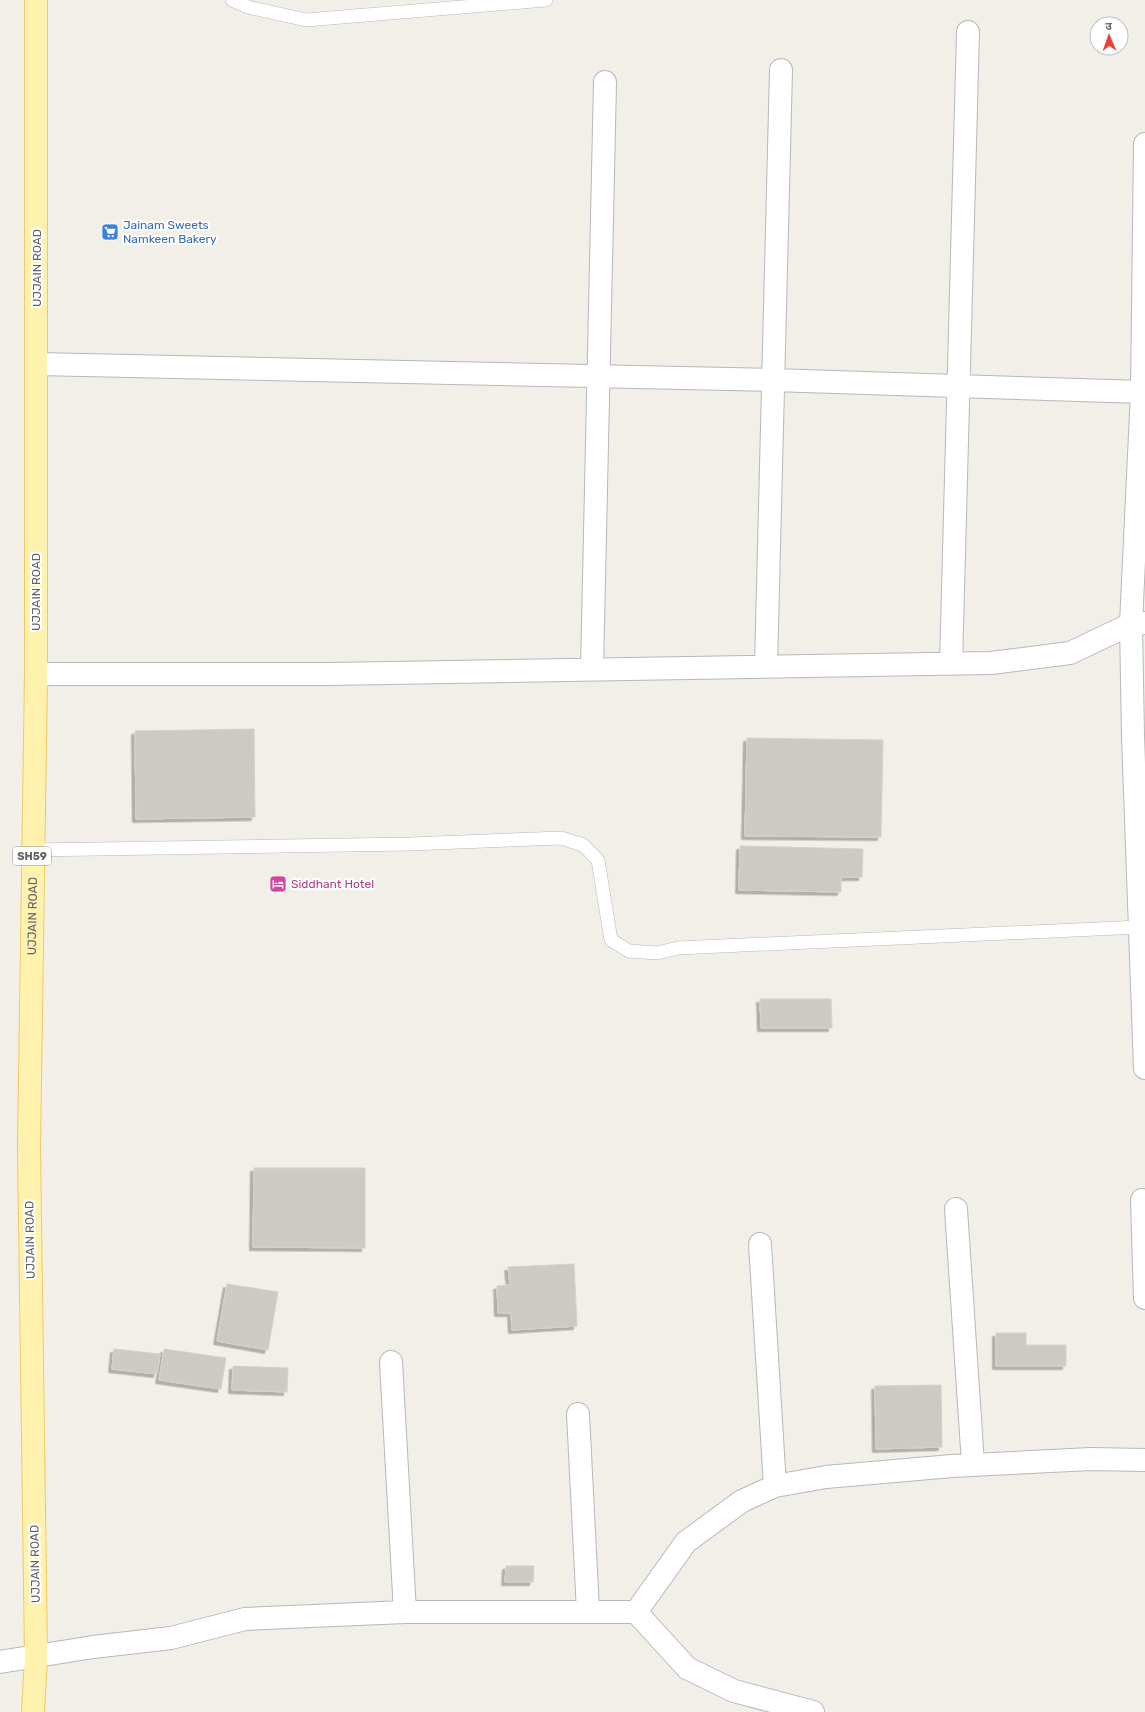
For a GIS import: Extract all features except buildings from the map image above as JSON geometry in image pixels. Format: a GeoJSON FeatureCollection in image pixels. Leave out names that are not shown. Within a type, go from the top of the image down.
{"type":"FeatureCollection","features":[{"type":"Feature","properties":{"kind":"main road","name":"UJJAIN ROAD"},"geometry":{"type":"LineString","coordinates":[[33,1712],[36,1656],[29,1146],[32,850],[36,674],[36,0]]}},
{"type":"Feature","properties":{"kind":"street"},"geometry":{"type":"LineString","coordinates":[[951,664],[968,32]]}},
{"type":"Feature","properties":{"kind":"street"},"geometry":{"type":"LineString","coordinates":[[766,666],[781,70]]}},
{"type":"Feature","properties":{"kind":"street"},"geometry":{"type":"LineString","coordinates":[[592,669],[605,82]]}},
{"type":"Feature","properties":{"kind":"street"},"geometry":{"type":"LineString","coordinates":[[1145,144],[1138,623],[1140,926],[1145,1068]]}},
{"type":"Feature","properties":{"kind":"street"},"geometry":{"type":"LineString","coordinates":[[37,364],[773,380],[1142,392]]}},
{"type":"Feature","properties":{"kind":"street"},"geometry":{"type":"LineString","coordinates":[[36,674],[321,674],[990,663],[1070,653],[1138,623]]}},
{"type":"Feature","properties":{"kind":"street"},"geometry":{"type":"LineString","coordinates":[[1142,1200],[1145,1298]]}},
{"type":"Feature","properties":{"kind":"street"},"geometry":{"type":"LineString","coordinates":[[956,1209],[973,1464]]}},
{"type":"Feature","properties":{"kind":"street"},"geometry":{"type":"LineString","coordinates":[[760,1244],[775,1486]]}},
{"type":"Feature","properties":{"kind":"street"},"geometry":{"type":"LineString","coordinates":[[391,1362],[405,1612]]}},
{"type":"Feature","properties":{"kind":"street"},"geometry":{"type":"LineString","coordinates":[[578,1414],[588,1611]]}},
{"type":"Feature","properties":{"kind":"street"},"geometry":{"type":"LineString","coordinates":[[636,1612],[686,1542],[742,1501],[775,1486],[826,1477],[973,1464],[1091,1459],[1145,1460]]}},
{"type":"Feature","properties":{"kind":"street"},"geometry":{"type":"LineString","coordinates":[[0,1662],[93,1647],[171,1638],[245,1619],[405,1612],[636,1612],[687,1668],[734,1691],[813,1712]]}},
{"type":"Feature","properties":{"kind":"lane"},"geometry":{"type":"LineString","coordinates":[[232,0],[248,7],[306,20],[546,0]]}},
{"type":"Feature","properties":{"kind":"lane"},"geometry":{"type":"LineString","coordinates":[[32,850],[410,844],[561,838],[583,845],[598,860],[611,940],[629,951],[657,953],[678,948],[1140,926]]}},
{"type":"Feature","properties":{"kind":"place","name":"Jainam Sweets Namkeen Bakery"},"geometry":{"type":"Point","coordinates":[110,232]}},
{"type":"Feature","properties":{"kind":"place","name":"Siddhant Hotel"},"geometry":{"type":"Point","coordinates":[278,884]}}]}
